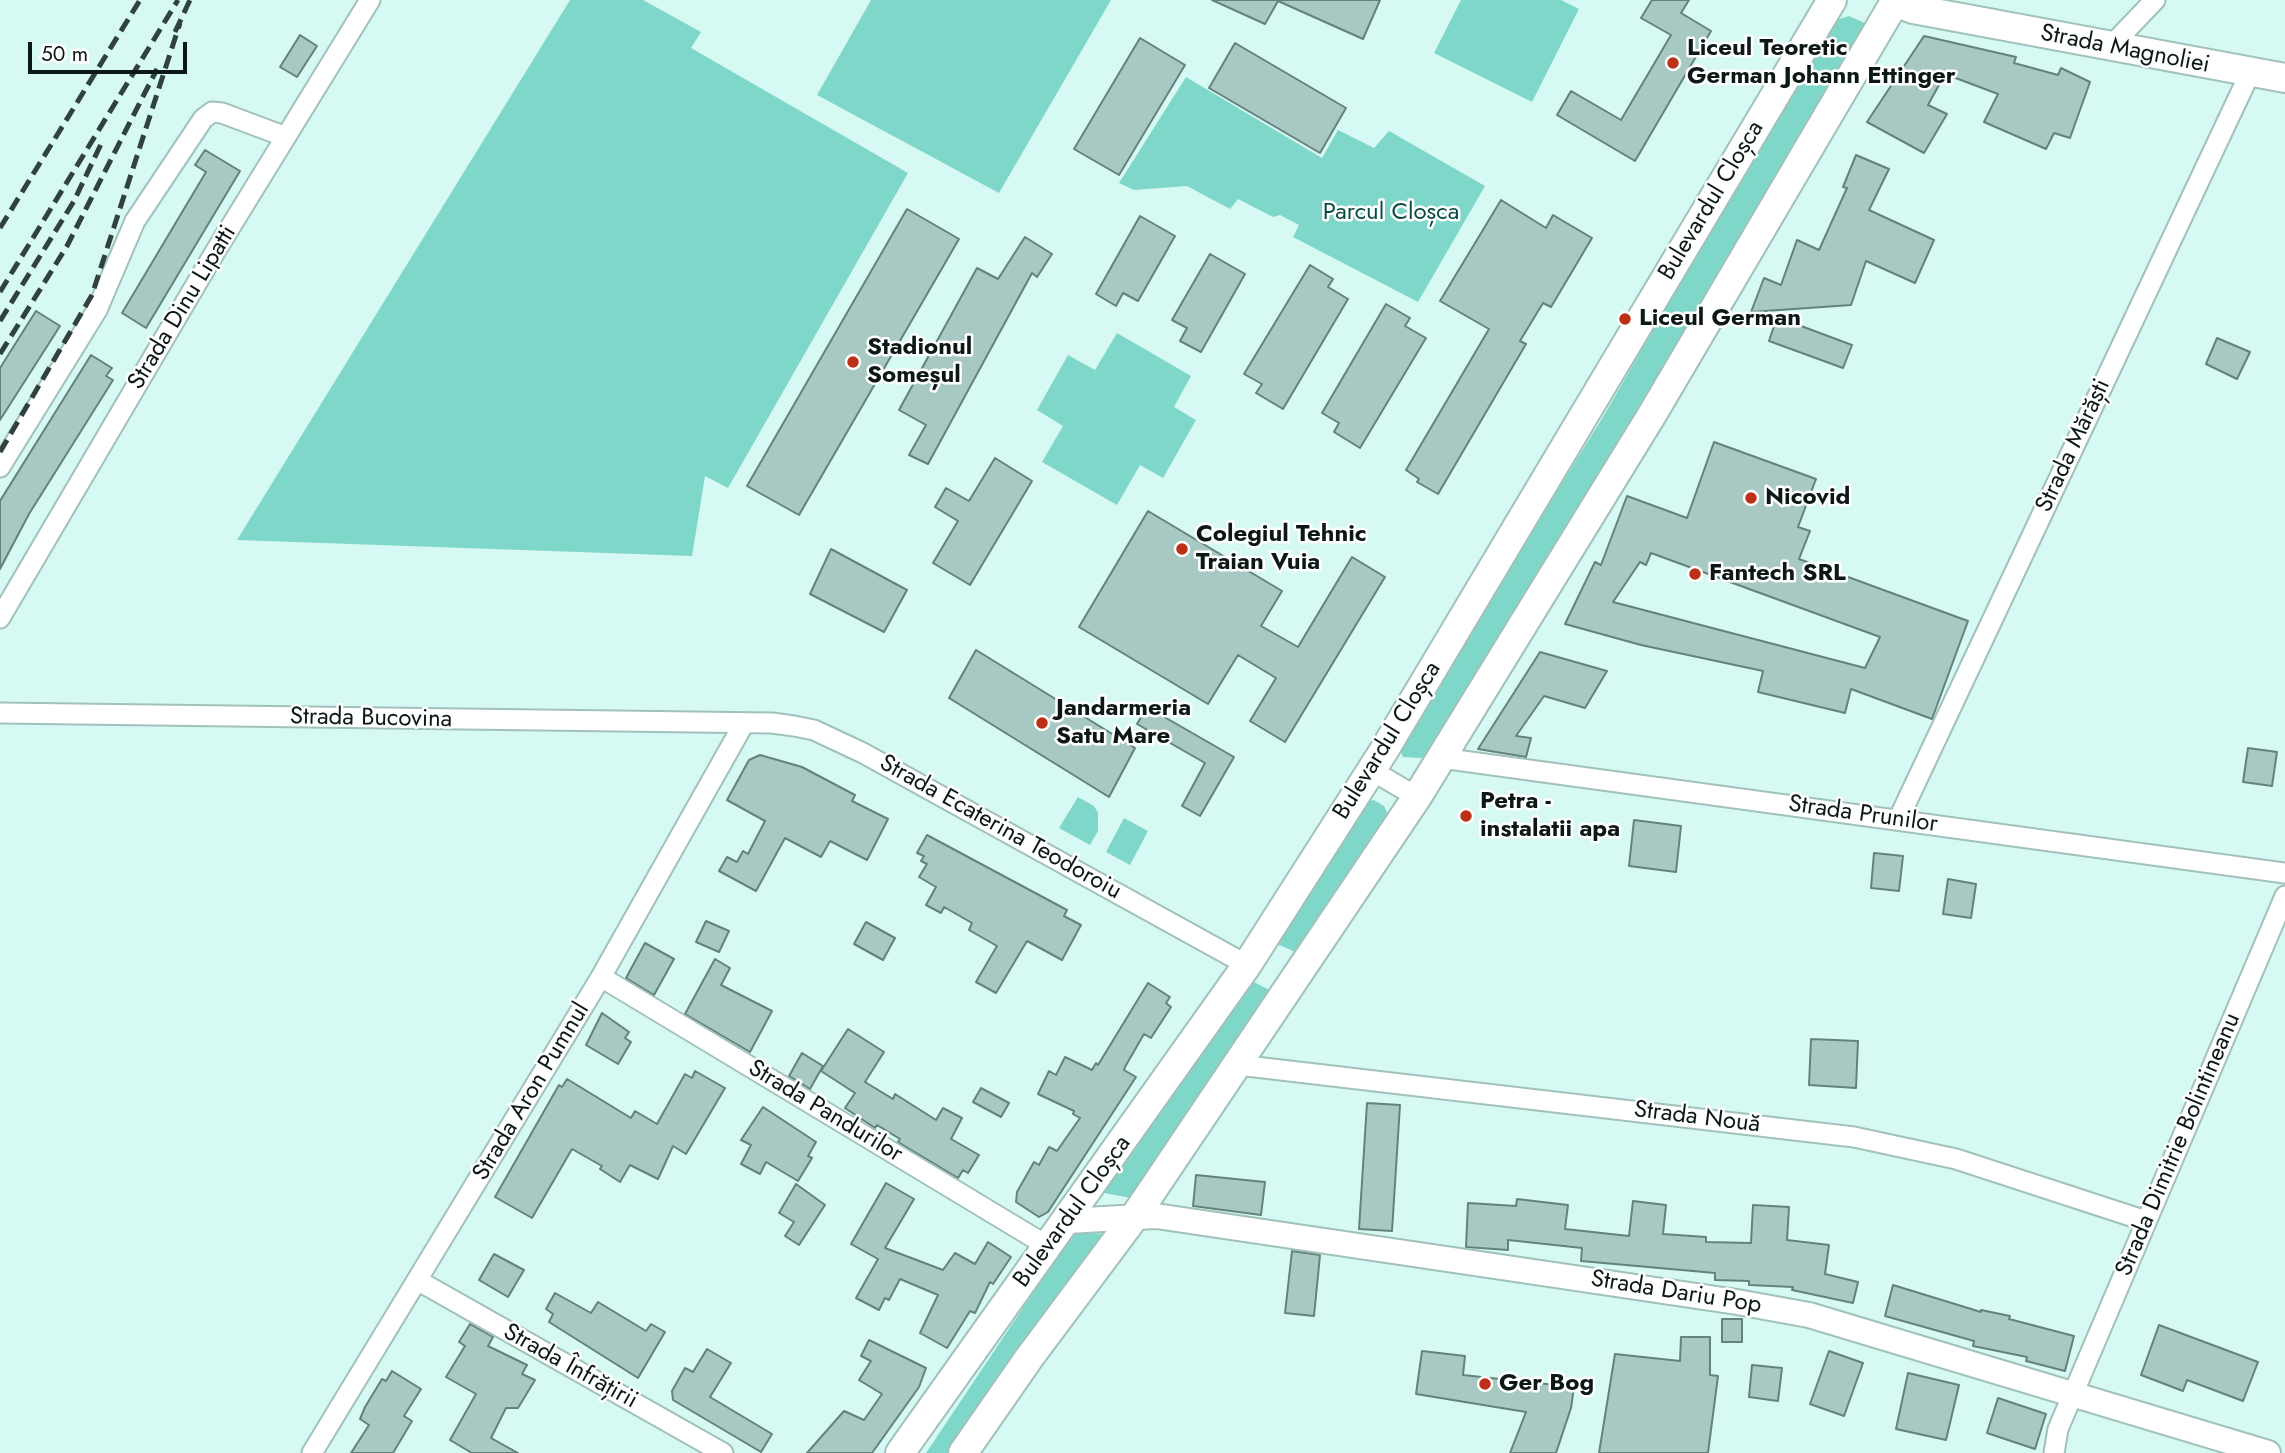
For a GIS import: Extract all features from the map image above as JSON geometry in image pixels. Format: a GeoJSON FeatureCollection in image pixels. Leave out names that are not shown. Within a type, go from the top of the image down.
{"type":"FeatureCollection","features":[{"type":"Feature","properties":{"kind":"main road","name":"Bulevardul Cloșca"},"geometry":{"type":"LineString","coordinates":[[900,1453],[1068,1221],[1247,965],[1371,771],[1832,0]]}},
{"type":"Feature","properties":{"kind":"main road","name":"Strada Magnoliei"},"geometry":{"type":"LineString","coordinates":[[1937,0],[1966,19]]}},
{"type":"Feature","properties":{"kind":"main road","name":"Bulevardul Cloșca"},"geometry":{"type":"LineString","coordinates":[[964,1453],[1029,1358],[1135,1216],[1417,797],[1653,413],[1895,1]]}},
{"type":"Feature","properties":{"kind":"main road","name":"Strada Magnoliei"},"geometry":{"type":"LineString","coordinates":[[1895,1],[1913,9],[2285,78]]}},
{"type":"Feature","properties":{"kind":"street","name":"Strada Dinu Lipatti"},"geometry":{"type":"LineString","coordinates":[[0,618],[369,0]]}},
{"type":"Feature","properties":{"kind":"street"},"geometry":{"type":"LineString","coordinates":[[2110,47],[2155,0]]}},
{"type":"Feature","properties":{"kind":"street","name":"Strada Mărăști"},"geometry":{"type":"LineString","coordinates":[[1898,820],[2250,73]]}},
{"type":"Feature","properties":{"kind":"street"},"geometry":{"type":"LineString","coordinates":[[0,467],[97,310],[135,222],[203,119],[212,112],[222,113],[286,137]]}},
{"type":"Feature","properties":{"kind":"street","name":"Strada Bucovina"},"geometry":{"type":"LineString","coordinates":[[0,713],[743,725]]}},
{"type":"Feature","properties":{"kind":"street","name":"Strada Ecaterina Teodoroiu"},"geometry":{"type":"LineString","coordinates":[[743,725],[772,723],[794,726],[834,738],[1247,965]]}},
{"type":"Feature","properties":{"kind":"street","name":"Strada Aron Pumnul"},"geometry":{"type":"LineString","coordinates":[[312,1453],[601,977],[743,725]]}},
{"type":"Feature","properties":{"kind":"street","name":"Strada Prunilor"},"geometry":{"type":"LineString","coordinates":[[1441,758],[2285,873]]}},
{"type":"Feature","properties":{"kind":"street"},"geometry":{"type":"LineString","coordinates":[[1371,771],[1417,797]]}},
{"type":"Feature","properties":{"kind":"street","name":"Strada Dimitrie Bolintineanu"},"geometry":{"type":"LineString","coordinates":[[2054,1453],[2058,1429],[2285,896]]}},
{"type":"Feature","properties":{"kind":"street","name":"Strada Pandurilor"},"geometry":{"type":"LineString","coordinates":[[601,977],[1049,1247]]}},
{"type":"Feature","properties":{"kind":"street","name":"Strada Nouă"},"geometry":{"type":"LineString","coordinates":[[1238,1065],[1866,1139],[1956,1158],[2146,1221]]}},
{"type":"Feature","properties":{"kind":"street","name":"Strada Dariu Pop"},"geometry":{"type":"LineString","coordinates":[[1068,1221],[1135,1216],[1401,1251],[1749,1304],[1865,1331],[2268,1453]]}},
{"type":"Feature","properties":{"kind":"street","name":"Strada Înfrățirii"},"geometry":{"type":"LineString","coordinates":[[417,1280],[723,1453]]}},
{"type":"Feature","properties":{"kind":"green space"},"geometry":{"type":"Polygon","coordinates":[[[570,0],[643,0],[701,32],[691,48],[908,173],[728,488],[705,476],[692,556],[237,540],[570,0]]]}},
{"type":"Feature","properties":{"kind":"green space"},"geometry":{"type":"Polygon","coordinates":[[[871,0],[1111,0],[999,193],[817,95],[871,0]]]}},
{"type":"Feature","properties":{"kind":"green space"},"geometry":{"type":"Polygon","coordinates":[[[1461,0],[1561,0],[1579,9],[1532,102],[1434,53],[1461,0]]]}},
{"type":"Feature","properties":{"kind":"green space"},"geometry":{"type":"Polygon","coordinates":[[[1849,16],[1865,23],[1868,38],[1428,753],[1421,758],[1403,757],[1398,747],[1603,417],[1818,43],[1834,21],[1849,16]]]}},
{"type":"Feature","properties":{"kind":"green space","name":"Parcul Cloșca"},"geometry":{"type":"Polygon","coordinates":[[[1186,77],[1322,158],[1338,130],[1374,148],[1389,131],[1485,186],[1418,302],[1293,237],[1299,225],[1280,215],[1273,217],[1238,199],[1230,209],[1187,186],[1134,190],[1119,183],[1186,77]]]}},
{"type":"Feature","properties":{"kind":"green space"},"geometry":{"type":"Polygon","coordinates":[[[1117,333],[1191,376],[1174,407],[1196,420],[1163,478],[1140,465],[1117,505],[1042,462],[1063,426],[1037,410],[1068,355],[1095,370],[1117,333]]]}},
{"type":"Feature","properties":{"kind":"green space"},"geometry":{"type":"Polygon","coordinates":[[[1078,797],[1094,806],[1098,813],[1098,831],[1090,845],[1059,828],[1078,797]]]}},
{"type":"Feature","properties":{"kind":"green space"},"geometry":{"type":"Polygon","coordinates":[[[1374,800],[1384,806],[1390,818],[1304,956],[1275,943],[1364,802],[1374,800]]]}},
{"type":"Feature","properties":{"kind":"green space"},"geometry":{"type":"Polygon","coordinates":[[[1124,818],[1148,831],[1130,865],[1106,852],[1124,818]]]}},
{"type":"Feature","properties":{"kind":"green space"},"geometry":{"type":"Polygon","coordinates":[[[1250,980],[1279,995],[1141,1200],[1094,1191],[1250,980]]]}},
{"type":"Feature","properties":{"kind":"green space"},"geometry":{"type":"Polygon","coordinates":[[[1073,1233],[1116,1234],[960,1453],[926,1453],[1073,1233]]]}},
{"type":"Feature","properties":{"kind":"building"},"geometry":{"type":"Polygon","coordinates":[[[1212,0],[1380,0],[1363,39],[1278,1],[1265,24],[1212,0]]]}},
{"type":"Feature","properties":{"kind":"building","name":"Liceul Teoretic German Johann Ettinger"},"geometry":{"type":"Polygon","coordinates":[[[1652,0],[1689,0],[1681,13],[1711,31],[1635,161],[1557,115],[1571,91],[1621,120],[1671,35],[1641,18],[1652,0]]]}},
{"type":"Feature","properties":{"kind":"building"},"geometry":{"type":"Polygon","coordinates":[[[300,35],[317,46],[297,77],[280,67],[300,35]]]}},
{"type":"Feature","properties":{"kind":"building"},"geometry":{"type":"Polygon","coordinates":[[[1924,36],[2016,57],[2014,63],[2058,75],[2061,68],[2090,82],[2070,138],[2054,133],[2046,149],[1984,122],[1998,94],[1945,74],[1928,105],[1947,114],[1924,153],[1867,122],[1924,36]]]}},
{"type":"Feature","properties":{"kind":"building"},"geometry":{"type":"Polygon","coordinates":[[[1140,38],[1185,65],[1119,175],[1074,149],[1140,38]]]}},
{"type":"Feature","properties":{"kind":"building"},"geometry":{"type":"Polygon","coordinates":[[[1235,43],[1346,108],[1320,153],[1209,88],[1235,43]]]}},
{"type":"Feature","properties":{"kind":"building"},"geometry":{"type":"Polygon","coordinates":[[[205,150],[240,171],[146,328],[122,313],[206,172],[195,165],[205,150]]]}},
{"type":"Feature","properties":{"kind":"building"},"geometry":{"type":"Polygon","coordinates":[[[1856,155],[1889,169],[1869,210],[1934,240],[1915,283],[1866,261],[1851,305],[1751,312],[1764,278],[1781,285],[1797,240],[1819,250],[1847,188],[1843,187],[1856,155]]]}},
{"type":"Feature","properties":{"kind":"building"},"geometry":{"type":"Polygon","coordinates":[[[1501,200],[1546,228],[1553,215],[1592,238],[1551,307],[1543,303],[1520,341],[1526,344],[1438,494],[1417,482],[1419,479],[1406,470],[1489,329],[1440,301],[1501,200]]]}},
{"type":"Feature","properties":{"kind":"building","name":"Stadionul Someșul"},"geometry":{"type":"Polygon","coordinates":[[[907,209],[959,239],[799,515],[747,486],[907,209]]]}},
{"type":"Feature","properties":{"kind":"building"},"geometry":{"type":"Polygon","coordinates":[[[1140,216],[1175,236],[1138,301],[1123,293],[1116,306],[1096,294],[1140,216]]]}},
{"type":"Feature","properties":{"kind":"building"},"geometry":{"type":"Polygon","coordinates":[[[1025,237],[1052,254],[1037,277],[1032,273],[928,464],[909,455],[926,425],[899,410],[977,268],[998,279],[1025,237]]]}},
{"type":"Feature","properties":{"kind":"building"},"geometry":{"type":"Polygon","coordinates":[[[1210,254],[1245,274],[1201,352],[1180,341],[1187,328],[1172,320],[1210,254]]]}},
{"type":"Feature","properties":{"kind":"building"},"geometry":{"type":"Polygon","coordinates":[[[1310,265],[1333,279],[1328,287],[1348,299],[1283,409],[1256,393],[1262,384],[1244,374],[1310,265]]]}},
{"type":"Feature","properties":{"kind":"building"},"geometry":{"type":"Polygon","coordinates":[[[1386,304],[1410,318],[1405,326],[1426,338],[1360,448],[1334,432],[1339,423],[1322,413],[1386,304]]]}},
{"type":"Feature","properties":{"kind":"building"},"geometry":{"type":"Polygon","coordinates":[[[36,311],[60,326],[0,420],[0,368],[36,311]]]}},
{"type":"Feature","properties":{"kind":"building"},"geometry":{"type":"Polygon","coordinates":[[[1777,317],[1852,345],[1843,368],[1769,341],[1777,317]]]}},
{"type":"Feature","properties":{"kind":"building"},"geometry":{"type":"Polygon","coordinates":[[[2217,338],[2250,352],[2237,379],[2206,364],[2217,338]]]}},
{"type":"Feature","properties":{"kind":"building"},"geometry":{"type":"Polygon","coordinates":[[[91,355],[112,368],[106,376],[113,380],[29,514],[0,569],[0,501],[91,355]]]}},
{"type":"Feature","properties":{"kind":"building"},"geometry":{"type":"Polygon","coordinates":[[[1714,442],[1816,479],[1798,527],[1810,531],[1799,559],[1968,621],[1932,719],[1851,689],[1845,713],[1758,692],[1763,671],[1641,645],[1565,624],[1595,562],[1601,565],[1627,496],[1687,518],[1714,442]],[[1651,553],[1646,565],[1640,562],[1613,602],[1865,668],[1880,637],[1651,553]]]}},
{"type":"Feature","properties":{"kind":"building"},"geometry":{"type":"Polygon","coordinates":[[[995,458],[1032,481],[970,585],[933,563],[958,521],[935,507],[946,488],[969,501],[995,458]]]}},
{"type":"Feature","properties":{"kind":"building"},"geometry":{"type":"Polygon","coordinates":[[[1148,511],[1282,591],[1261,626],[1298,647],[1352,557],[1385,577],[1285,742],[1250,721],[1276,678],[1238,655],[1208,704],[1079,627],[1148,511]]]}},
{"type":"Feature","properties":{"kind":"building"},"geometry":{"type":"Polygon","coordinates":[[[831,549],[907,590],[884,632],[810,594],[831,549]]]}},
{"type":"Feature","properties":{"kind":"building","name":"Jandarmeria Satu Mare"},"geometry":{"type":"Polygon","coordinates":[[[976,650],[1135,748],[1109,797],[949,698],[976,650]]]}},
{"type":"Feature","properties":{"kind":"building"},"geometry":{"type":"Polygon","coordinates":[[[1540,652],[1607,671],[1585,708],[1544,696],[1516,736],[1531,738],[1526,757],[1478,749],[1540,652]]]}},
{"type":"Feature","properties":{"kind":"building"},"geometry":{"type":"Polygon","coordinates":[[[1147,707],[1234,757],[1200,816],[1182,806],[1205,763],[1137,724],[1147,707]]]}},
{"type":"Feature","properties":{"kind":"building"},"geometry":{"type":"Polygon","coordinates":[[[2248,748],[2277,752],[2272,786],[2243,782],[2248,748]]]}},
{"type":"Feature","properties":{"kind":"building"},"geometry":{"type":"Polygon","coordinates":[[[760,755],[802,767],[855,795],[852,801],[888,819],[867,860],[830,841],[821,857],[785,838],[756,891],[719,871],[727,857],[737,862],[743,851],[748,854],[765,821],[727,800],[749,760],[760,755]]]}},
{"type":"Feature","properties":{"kind":"building"},"geometry":{"type":"Polygon","coordinates":[[[1634,820],[1681,826],[1676,872],[1629,866],[1634,820]]]}},
{"type":"Feature","properties":{"kind":"building"},"geometry":{"type":"Polygon","coordinates":[[[927,835],[1067,910],[1064,916],[1081,925],[1062,960],[1027,941],[996,993],[976,982],[997,946],[969,930],[972,923],[944,907],[941,913],[926,905],[936,887],[919,877],[927,864],[921,861],[924,856],[917,853],[927,835]]]}},
{"type":"Feature","properties":{"kind":"building"},"geometry":{"type":"Polygon","coordinates":[[[1874,853],[1903,856],[1899,891],[1871,888],[1874,853]]]}},
{"type":"Feature","properties":{"kind":"building"},"geometry":{"type":"Polygon","coordinates":[[[1948,879],[1976,884],[1971,918],[1943,914],[1948,879]]]}},
{"type":"Feature","properties":{"kind":"building"},"geometry":{"type":"Polygon","coordinates":[[[706,921],[729,931],[719,952],[696,942],[706,921]]]}},
{"type":"Feature","properties":{"kind":"building"},"geometry":{"type":"Polygon","coordinates":[[[866,922],[895,938],[883,960],[854,944],[866,922]]]}},
{"type":"Feature","properties":{"kind":"building"},"geometry":{"type":"Polygon","coordinates":[[[645,943],[674,959],[654,995],[626,978],[645,943]]]}},
{"type":"Feature","properties":{"kind":"building"},"geometry":{"type":"Polygon","coordinates":[[[715,959],[730,968],[721,985],[772,1011],[750,1052],[685,1014],[715,959]]]}},
{"type":"Feature","properties":{"kind":"building"},"geometry":{"type":"Polygon","coordinates":[[[1148,983],[1170,997],[1166,1003],[1171,1007],[1151,1038],[1144,1034],[1124,1070],[1136,1077],[1048,1212],[1039,1217],[1016,1202],[1017,1192],[1034,1162],[1039,1165],[1049,1147],[1057,1151],[1080,1118],[1073,1114],[1074,1111],[1038,1094],[1049,1071],[1056,1075],[1065,1057],[1092,1070],[1096,1063],[1098,1065],[1148,983]]]}},
{"type":"Feature","properties":{"kind":"building"},"geometry":{"type":"Polygon","coordinates":[[[602,1013],[629,1032],[625,1038],[631,1042],[618,1064],[586,1045],[602,1013]]]}},
{"type":"Feature","properties":{"kind":"building"},"geometry":{"type":"Polygon","coordinates":[[[848,1029],[884,1052],[865,1082],[893,1099],[895,1094],[936,1120],[943,1108],[962,1118],[951,1139],[979,1155],[968,1173],[963,1170],[958,1178],[898,1142],[900,1139],[877,1125],[875,1128],[845,1108],[855,1093],[821,1071],[848,1029]]]}},
{"type":"Feature","properties":{"kind":"building"},"geometry":{"type":"Polygon","coordinates":[[[1811,1039],[1858,1041],[1856,1088],[1809,1085],[1811,1039]]]}},
{"type":"Feature","properties":{"kind":"building"},"geometry":{"type":"Polygon","coordinates":[[[802,1053],[823,1066],[810,1089],[789,1076],[802,1053]]]}},
{"type":"Feature","properties":{"kind":"building"},"geometry":{"type":"Polygon","coordinates":[[[695,1071],[725,1088],[686,1154],[673,1146],[658,1179],[630,1165],[620,1182],[600,1169],[602,1166],[572,1149],[532,1218],[495,1197],[559,1085],[562,1087],[567,1079],[631,1118],[635,1111],[657,1124],[685,1074],[692,1078],[695,1071]]]}},
{"type":"Feature","properties":{"kind":"building"},"geometry":{"type":"Polygon","coordinates":[[[981,1088],[1009,1103],[1001,1117],[973,1102],[981,1088]]]}},
{"type":"Feature","properties":{"kind":"building"},"geometry":{"type":"Polygon","coordinates":[[[1367,1103],[1400,1105],[1392,1231],[1359,1229],[1367,1103]]]}},
{"type":"Feature","properties":{"kind":"building"},"geometry":{"type":"Polygon","coordinates":[[[763,1107],[816,1142],[808,1156],[812,1158],[798,1181],[766,1162],[760,1174],[741,1164],[751,1145],[741,1140],[763,1107]]]}},
{"type":"Feature","properties":{"kind":"building"},"geometry":{"type":"Polygon","coordinates":[[[1196,1175],[1265,1182],[1261,1215],[1193,1206],[1196,1175]]]}},
{"type":"Feature","properties":{"kind":"building"},"geometry":{"type":"Polygon","coordinates":[[[886,1183],[914,1199],[885,1248],[943,1270],[955,1253],[975,1264],[988,1242],[1011,1257],[993,1284],[990,1282],[975,1313],[970,1311],[947,1348],[920,1333],[938,1295],[900,1279],[889,1300],[885,1298],[879,1310],[856,1298],[878,1259],[851,1244],[886,1183]]]}},
{"type":"Feature","properties":{"kind":"building"},"geometry":{"type":"Polygon","coordinates":[[[796,1184],[825,1205],[799,1245],[785,1236],[794,1222],[779,1213],[796,1184]]]}},
{"type":"Feature","properties":{"kind":"building"},"geometry":{"type":"Polygon","coordinates":[[[1517,1199],[1568,1205],[1565,1229],[1629,1236],[1633,1201],[1666,1205],[1663,1234],[1706,1237],[1706,1242],[1751,1243],[1753,1205],[1789,1207],[1787,1240],[1829,1245],[1825,1274],[1858,1282],[1853,1303],[1792,1290],[1793,1287],[1715,1280],[1715,1273],[1581,1261],[1582,1248],[1508,1240],[1508,1250],[1466,1247],[1468,1203],[1516,1206],[1517,1199]]]}},
{"type":"Feature","properties":{"kind":"building"},"geometry":{"type":"Polygon","coordinates":[[[1292,1251],[1320,1255],[1314,1316],[1285,1313],[1292,1251]]]}},
{"type":"Feature","properties":{"kind":"building"},"geometry":{"type":"Polygon","coordinates":[[[494,1254],[524,1270],[508,1297],[479,1280],[494,1254]]]}},
{"type":"Feature","properties":{"kind":"building"},"geometry":{"type":"Polygon","coordinates":[[[1893,1285],[1981,1312],[2010,1316],[2009,1319],[2074,1336],[2065,1371],[2026,1361],[2027,1357],[1973,1346],[1974,1341],[1885,1316],[1893,1285]]]}},
{"type":"Feature","properties":{"kind":"building"},"geometry":{"type":"Polygon","coordinates":[[[555,1293],[591,1313],[598,1302],[646,1331],[651,1324],[665,1332],[638,1378],[549,1322],[553,1314],[546,1309],[555,1293]]]}},
{"type":"Feature","properties":{"kind":"building"},"geometry":{"type":"Polygon","coordinates":[[[1722,1319],[1742,1319],[1742,1342],[1722,1342],[1722,1319]]]}},
{"type":"Feature","properties":{"kind":"building"},"geometry":{"type":"Polygon","coordinates":[[[470,1324],[493,1337],[488,1346],[527,1365],[522,1374],[535,1380],[518,1408],[506,1408],[491,1438],[518,1453],[472,1453],[450,1440],[476,1394],[446,1377],[465,1346],[459,1342],[470,1324]]]}},
{"type":"Feature","properties":{"kind":"building"},"geometry":{"type":"Polygon","coordinates":[[[2159,1325],[2258,1362],[2243,1401],[2187,1380],[2183,1391],[2141,1375],[2159,1325]]]}},
{"type":"Feature","properties":{"kind":"building"},"geometry":{"type":"Polygon","coordinates":[[[1681,1337],[1710,1337],[1710,1375],[1718,1376],[1708,1453],[1599,1453],[1615,1354],[1680,1361],[1681,1337]]]}},
{"type":"Feature","properties":{"kind":"building"},"geometry":{"type":"Polygon","coordinates":[[[869,1340],[926,1368],[919,1387],[872,1453],[807,1453],[844,1411],[864,1420],[882,1394],[859,1380],[871,1361],[861,1356],[869,1340]]]}},
{"type":"Feature","properties":{"kind":"building"},"geometry":{"type":"Polygon","coordinates":[[[707,1349],[731,1363],[710,1397],[772,1434],[761,1452],[673,1400],[672,1391],[685,1368],[693,1372],[707,1349]]]}},
{"type":"Feature","properties":{"kind":"building","name":"Ger Bog"},"geometry":{"type":"Polygon","coordinates":[[[1422,1351],[1465,1356],[1463,1375],[1574,1387],[1571,1408],[1556,1453],[1510,1453],[1526,1412],[1416,1394],[1422,1351]]]}},
{"type":"Feature","properties":{"kind":"building"},"geometry":{"type":"Polygon","coordinates":[[[1829,1351],[1863,1363],[1844,1416],[1810,1404],[1829,1351]]]}},
{"type":"Feature","properties":{"kind":"building"},"geometry":{"type":"Polygon","coordinates":[[[1752,1365],[1782,1368],[1778,1401],[1749,1397],[1752,1365]]]}},
{"type":"Feature","properties":{"kind":"building"},"geometry":{"type":"Polygon","coordinates":[[[392,1371],[421,1389],[404,1416],[412,1421],[393,1453],[351,1453],[369,1425],[360,1419],[365,1407],[382,1379],[386,1381],[392,1371]]]}},
{"type":"Feature","properties":{"kind":"building"},"geometry":{"type":"Polygon","coordinates":[[[1908,1373],[1959,1385],[1946,1440],[1896,1429],[1908,1373]]]}},
{"type":"Feature","properties":{"kind":"building"},"geometry":{"type":"Polygon","coordinates":[[[1998,1398],[2046,1414],[2035,1449],[1987,1433],[1998,1398]]]}},
{"type":"Feature","properties":{"kind":"railway"},"geometry":{"type":"LineString","coordinates":[[0,228],[140,0]]}},
{"type":"Feature","properties":{"kind":"railway"},"geometry":{"type":"LineString","coordinates":[[0,292],[178,0]]}},
{"type":"Feature","properties":{"kind":"railway"},"geometry":{"type":"LineString","coordinates":[[175,32],[190,0]]}},
{"type":"Feature","properties":{"kind":"railway"},"geometry":{"type":"LineString","coordinates":[[0,452],[92,295],[180,23]]}},
{"type":"Feature","properties":{"kind":"railway"},"geometry":{"type":"LineString","coordinates":[[0,354],[67,246],[157,69]]}},
{"type":"Feature","properties":{"kind":"railway"},"geometry":{"type":"LineString","coordinates":[[0,321],[74,201],[102,142]]}},
{"type":"Feature","properties":{"kind":"place","name":"Liceul Teoretic German Johann Ettinger"},"geometry":{"type":"Point","coordinates":[1673,63]}},
{"type":"Feature","properties":{"kind":"place","name":"Liceul German"},"geometry":{"type":"Point","coordinates":[1625,319]}},
{"type":"Feature","properties":{"kind":"place","name":"Stadionul Someșul"},"geometry":{"type":"Point","coordinates":[853,362]}},
{"type":"Feature","properties":{"kind":"place","name":"Nicovid"},"geometry":{"type":"Point","coordinates":[1751,498]}},
{"type":"Feature","properties":{"kind":"place","name":"Colegiul Tehnic Traian Vuia"},"geometry":{"type":"Point","coordinates":[1182,549]}},
{"type":"Feature","properties":{"kind":"place","name":"Fantech SRL"},"geometry":{"type":"Point","coordinates":[1695,574]}},
{"type":"Feature","properties":{"kind":"place","name":"Jandarmeria Satu Mare"},"geometry":{"type":"Point","coordinates":[1042,723]}},
{"type":"Feature","properties":{"kind":"place","name":"Petra - instalatii apa"},"geometry":{"type":"Point","coordinates":[1466,816]}},
{"type":"Feature","properties":{"kind":"place","name":"Ger Bog"},"geometry":{"type":"Point","coordinates":[1485,1384]}}]}
